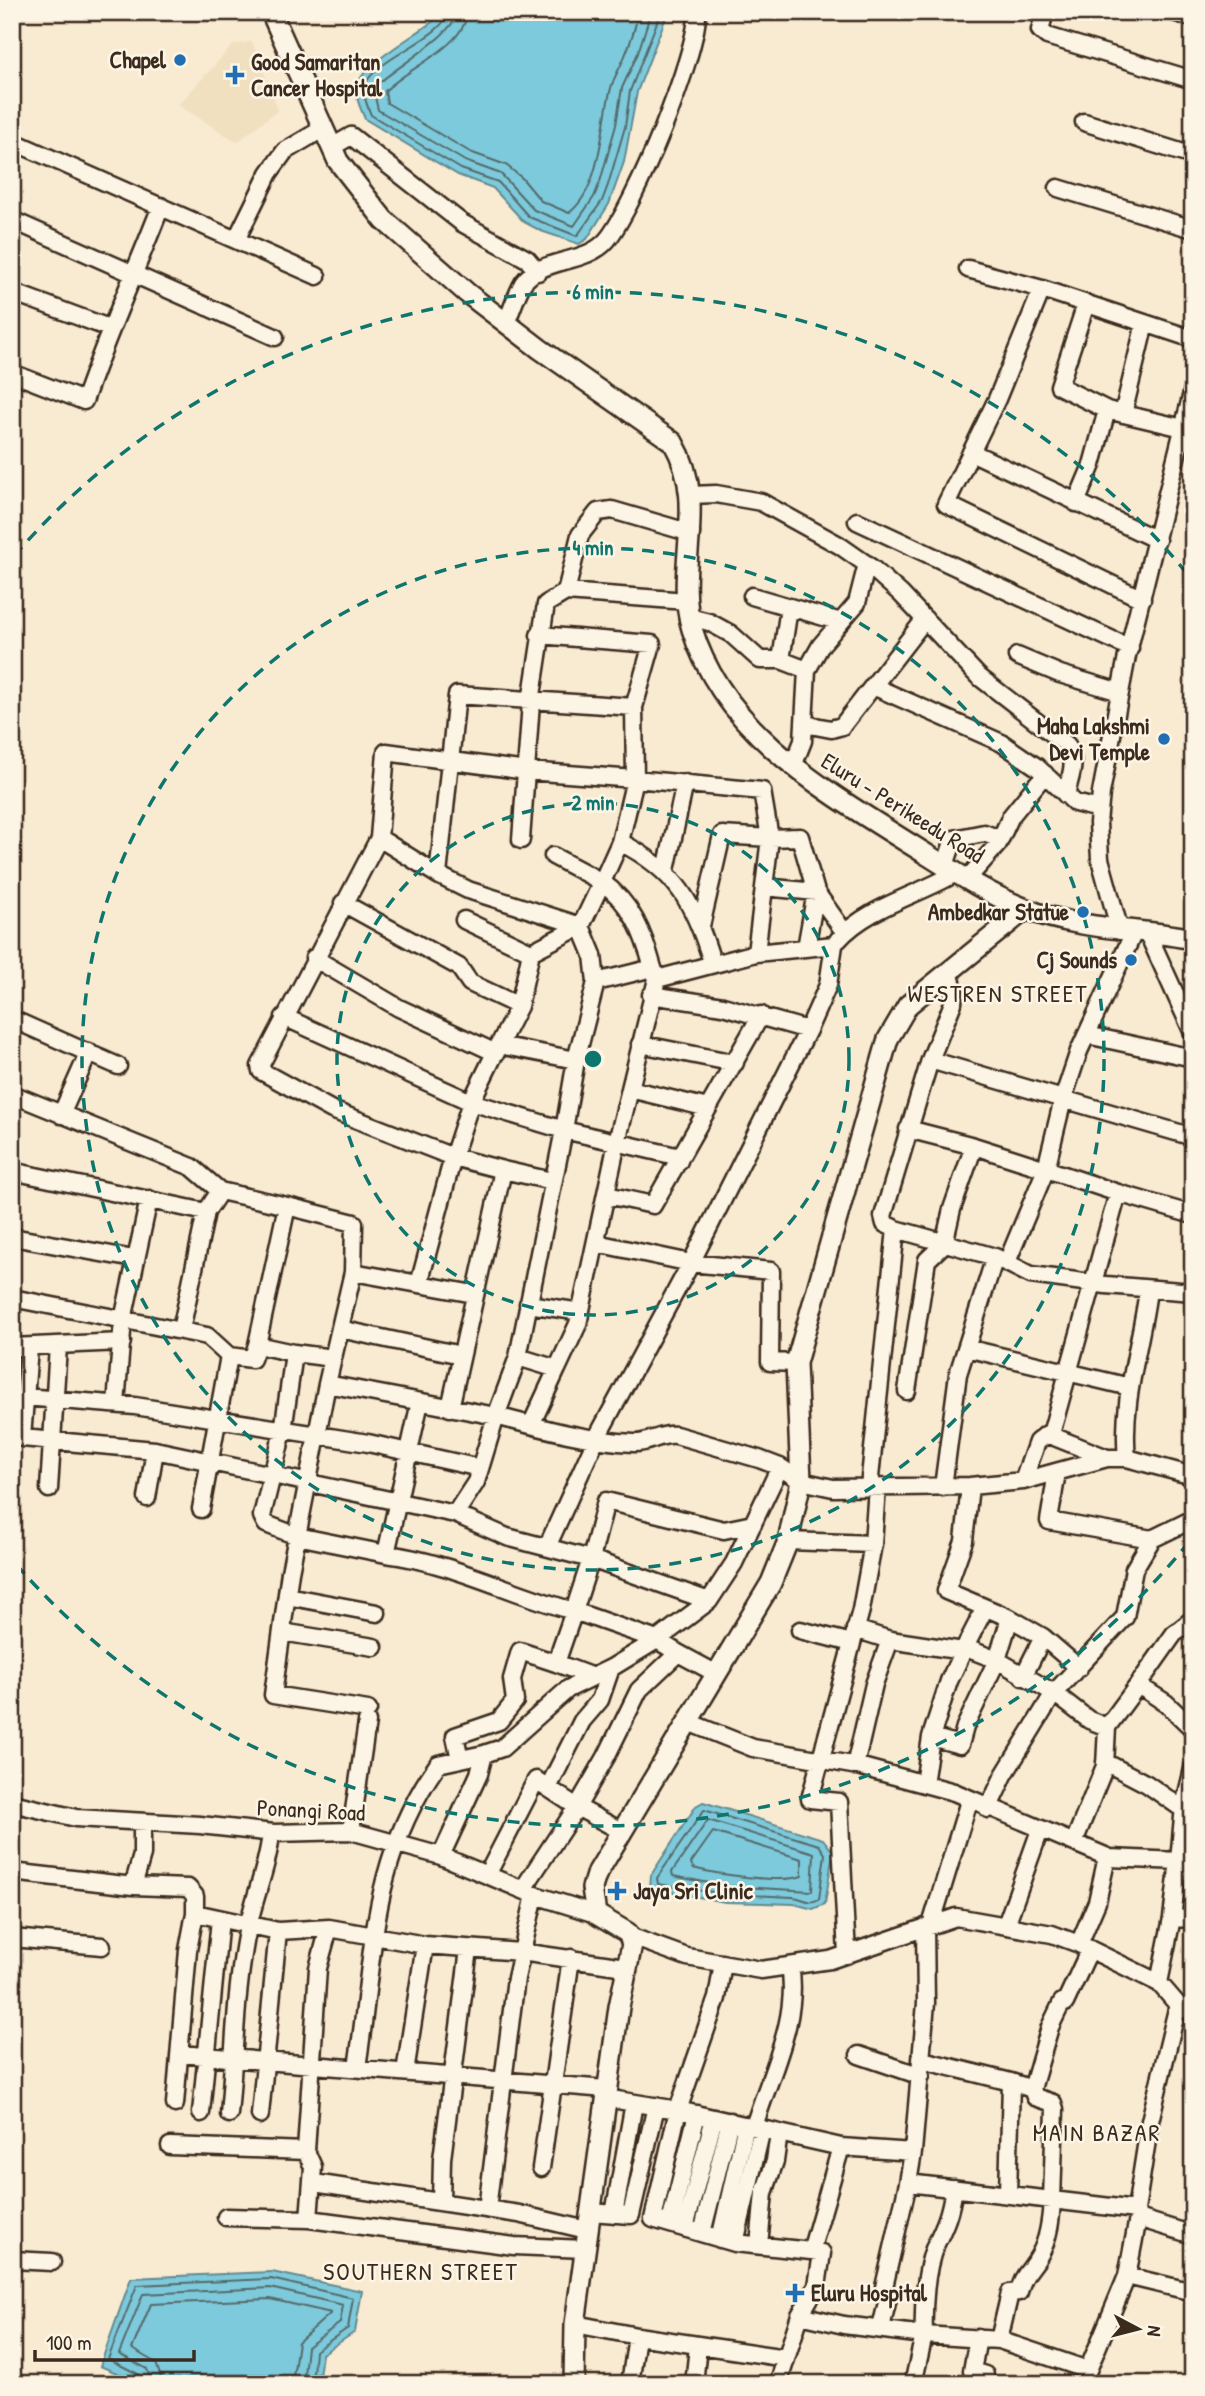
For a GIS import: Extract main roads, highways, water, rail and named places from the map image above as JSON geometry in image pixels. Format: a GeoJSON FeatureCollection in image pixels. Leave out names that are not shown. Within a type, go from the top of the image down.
{"type":"FeatureCollection","features":[{"type":"Feature","properties":{"kind":"main road","name":"Eluru - Perikeedu Road"},"geometry":{"type":"LineString","coordinates":[[271,12],[338,161],[384,220],[506,323],[673,442],[685,462],[690,495],[688,609],[700,653],[716,683],[741,714],[812,783],[957,872],[1026,909],[1134,932],[1193,939]]}},
{"type":"Feature","properties":{"kind":"main road"},"geometry":{"type":"LineString","coordinates":[[575,2384],[575,2323],[606,2094],[632,1937],[596,1914],[592,1888],[621,1831],[771,1583],[788,1541],[801,1481],[796,1363],[888,1039],[908,1005],[1026,909]]}},
{"type":"Feature","properties":{"kind":"water"},"geometry":{"type":"Polygon","coordinates":[[[444,12],[668,12],[637,92],[624,162],[609,204],[587,239],[579,244],[524,222],[493,188],[458,175],[365,119],[357,95],[361,78],[381,58],[444,12]]]}},
{"type":"Feature","properties":{"kind":"water"},"geometry":{"type":"Polygon","coordinates":[[[703,1802],[823,1839],[833,1852],[825,1904],[813,1909],[794,1904],[725,1902],[650,1888],[651,1875],[696,1806],[703,1802]]]}},
{"type":"Feature","properties":{"kind":"water"},"geometry":{"type":"Polygon","coordinates":[[[272,2272],[362,2291],[355,2332],[322,2354],[318,2384],[143,2384],[100,2366],[131,2278],[272,2272]]]}},
{"type":"Feature","properties":{"kind":"place","name":"Chapel"},"geometry":{"type":"Point","coordinates":[180,60]}},
{"type":"Feature","properties":{"kind":"place","name":"Good Samaritan Cancer Hospital"},"geometry":{"type":"Point","coordinates":[235,75]}},
{"type":"Feature","properties":{"kind":"place","name":"Maha Lakshmi Devi Temple"},"geometry":{"type":"Point","coordinates":[1164,739]}},
{"type":"Feature","properties":{"kind":"place","name":"Ambedkar Statue"},"geometry":{"type":"Point","coordinates":[1083,912]}},
{"type":"Feature","properties":{"kind":"place","name":"Cj Sounds"},"geometry":{"type":"Point","coordinates":[1131,960]}},
{"type":"Feature","properties":{"kind":"place","name":"Jaya Sri Clinic"},"geometry":{"type":"Point","coordinates":[617,1891]}},
{"type":"Feature","properties":{"kind":"place","name":"Eluru Hospital"},"geometry":{"type":"Point","coordinates":[795,2293]}},
{"type":"Feature","properties":{"kind":"district","name":"WESTREN STREET"},"geometry":{"type":"Point","coordinates":[998,994]}},
{"type":"Feature","properties":{"kind":"district","name":"MAIN BAZAR"},"geometry":{"type":"Point","coordinates":[1097,2133]}},
{"type":"Feature","properties":{"kind":"district","name":"SOUTHERN STREET"},"geometry":{"type":"Point","coordinates":[421,2272]}}]}
